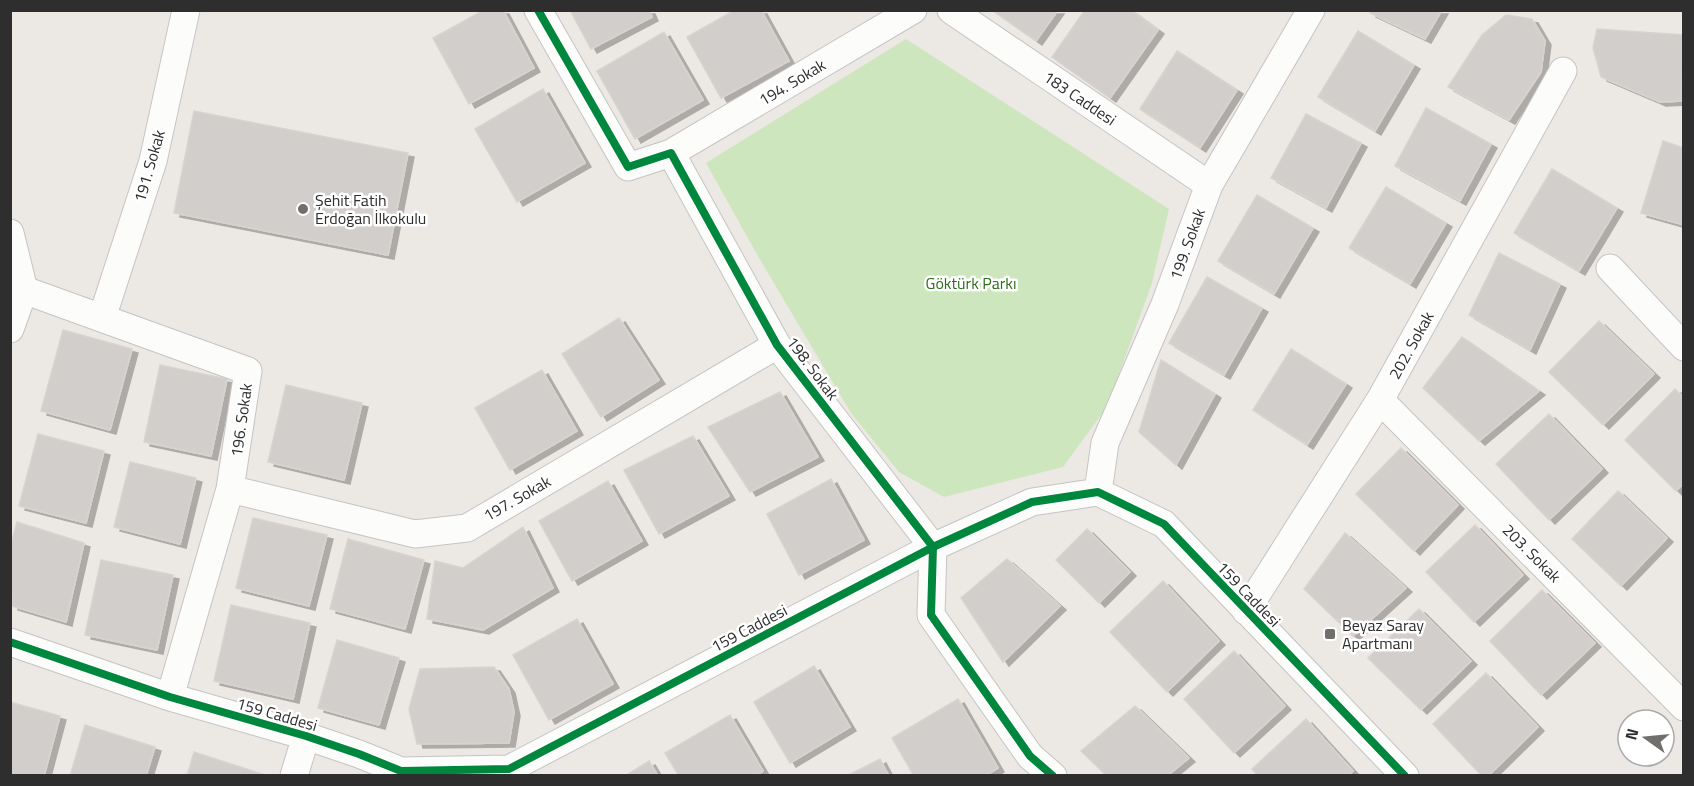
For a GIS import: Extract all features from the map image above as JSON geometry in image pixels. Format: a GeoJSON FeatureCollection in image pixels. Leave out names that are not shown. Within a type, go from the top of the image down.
{"type":"FeatureCollection","features":[{"type":"Feature","properties":{"kind":"street","name":"191. Sokak"},"geometry":{"type":"LineString","coordinates":[[102,318],[153,161],[186,10]]}},
{"type":"Feature","properties":{"kind":"street"},"geometry":{"type":"LineString","coordinates":[[538,10],[628,167],[671,153]]}},
{"type":"Feature","properties":{"kind":"street","name":"194. Sokak"},"geometry":{"type":"LineString","coordinates":[[671,153],[913,10]]}},
{"type":"Feature","properties":{"kind":"street","name":"183 Caddesi"},"geometry":{"type":"LineString","coordinates":[[951,10],[1209,185]]}},
{"type":"Feature","properties":{"kind":"street","name":"199. Sokak"},"geometry":{"type":"LineString","coordinates":[[1098,492],[1105,443],[1165,304],[1209,185],[1311,10]]}},
{"type":"Feature","properties":{"kind":"street","name":"202. Sokak"},"geometry":{"type":"LineString","coordinates":[[1245,611],[1380,400],[1563,70]]}},
{"type":"Feature","properties":{"kind":"street","name":"198. Sokak"},"geometry":{"type":"LineString","coordinates":[[671,153],[777,345],[933,547]]}},
{"type":"Feature","properties":{"kind":"street"},"geometry":{"type":"LineString","coordinates":[[10,233],[24,291],[10,329]]}},
{"type":"Feature","properties":{"kind":"street"},"geometry":{"type":"LineString","coordinates":[[1610,268],[1683,347]]}},
{"type":"Feature","properties":{"kind":"street","name":"196. Sokak"},"geometry":{"type":"LineString","coordinates":[[24,291],[248,371],[230,489],[170,697]]}},
{"type":"Feature","properties":{"kind":"street","name":"197. Sokak"},"geometry":{"type":"LineString","coordinates":[[230,489],[415,534],[467,528],[777,345]]}},
{"type":"Feature","properties":{"kind":"street","name":"203. Sokak"},"geometry":{"type":"LineString","coordinates":[[1380,400],[1683,707]]}},
{"type":"Feature","properties":{"kind":"street","name":"159 Caddesi"},"geometry":{"type":"LineString","coordinates":[[10,642],[170,697],[306,736],[401,771],[509,769],[933,547],[1032,502],[1098,492],[1164,524],[1405,776]]}},
{"type":"Feature","properties":{"kind":"street"},"geometry":{"type":"LineString","coordinates":[[933,547],[931,615],[1030,756],[1047,774]]}},
{"type":"Feature","properties":{"kind":"street"},"geometry":{"type":"LineString","coordinates":[[294,776],[306,736]]}},
{"type":"Feature","properties":{"kind":"green space","name":"Göktürk Parkı"},"geometry":{"type":"Polygon","coordinates":[[[906,39],[1169,209],[1152,283],[1107,407],[1063,467],[944,497],[899,472],[851,413],[759,258],[706,163],[906,39]]]}},
{"type":"Feature","properties":{"kind":"building"},"geometry":{"type":"Polygon","coordinates":[[[484,10],[503,10],[534,68],[469,104],[433,38],[484,10]]]}},
{"type":"Feature","properties":{"kind":"building"},"geometry":{"type":"Polygon","coordinates":[[[570,10],[649,10],[652,17],[591,49],[570,10]]]}},
{"type":"Feature","properties":{"kind":"building"},"geometry":{"type":"Polygon","coordinates":[[[735,10],[761,10],[789,61],[721,98],[687,37],[735,10]]]}},
{"type":"Feature","properties":{"kind":"building"},"geometry":{"type":"Polygon","coordinates":[[[992,10],[1058,10],[1036,41],[992,10]]]}},
{"type":"Feature","properties":{"kind":"building"},"geometry":{"type":"Polygon","coordinates":[[[1085,10],[1131,10],[1158,30],[1110,98],[1052,57],[1085,10]]]}},
{"type":"Feature","properties":{"kind":"building"},"geometry":{"type":"Polygon","coordinates":[[[1372,10],[1442,10],[1425,39],[1370,13],[1372,10]]]}},
{"type":"Feature","properties":{"kind":"building"},"geometry":{"type":"Polygon","coordinates":[[[1506,15],[1532,19],[1545,41],[1541,72],[1509,120],[1448,87],[1482,35],[1506,15]]]}},
{"type":"Feature","properties":{"kind":"building"},"geometry":{"type":"Polygon","coordinates":[[[1597,29],[1684,35],[1681,101],[1660,102],[1601,77],[1593,48],[1597,29]]]}},
{"type":"Feature","properties":{"kind":"building"},"geometry":{"type":"Polygon","coordinates":[[[1358,31],[1414,65],[1375,131],[1318,97],[1358,31]]]}},
{"type":"Feature","properties":{"kind":"building"},"geometry":{"type":"Polygon","coordinates":[[[664,32],[703,100],[635,139],[597,71],[664,32]]]}},
{"type":"Feature","properties":{"kind":"building"},"geometry":{"type":"Polygon","coordinates":[[[1177,51],[1237,90],[1200,148],[1140,109],[1177,51]]]}},
{"type":"Feature","properties":{"kind":"building"},"geometry":{"type":"Polygon","coordinates":[[[543,89],[585,163],[517,202],[475,129],[543,89]]]}},
{"type":"Feature","properties":{"kind":"building"},"geometry":{"type":"Polygon","coordinates":[[[1426,108],[1491,144],[1460,201],[1395,166],[1426,108]]]}},
{"type":"Feature","properties":{"kind":"building"},"geometry":{"type":"Polygon","coordinates":[[[194,111],[408,153],[388,255],[174,213],[194,111]]]}},
{"type":"Feature","properties":{"kind":"building"},"geometry":{"type":"Polygon","coordinates":[[[1306,114],[1361,143],[1326,208],[1271,178],[1306,114]]]}},
{"type":"Feature","properties":{"kind":"building"},"geometry":{"type":"Polygon","coordinates":[[[1663,141],[1684,148],[1684,225],[1641,213],[1663,141]]]}},
{"type":"Feature","properties":{"kind":"building"},"geometry":{"type":"Polygon","coordinates":[[[1552,169],[1617,208],[1579,271],[1514,233],[1552,169]]]}},
{"type":"Feature","properties":{"kind":"building"},"geometry":{"type":"Polygon","coordinates":[[[1386,187],[1446,223],[1410,284],[1349,248],[1386,187]]]}},
{"type":"Feature","properties":{"kind":"building"},"geometry":{"type":"Polygon","coordinates":[[[1257,195],[1313,228],[1274,294],[1218,261],[1257,195]]]}},
{"type":"Feature","properties":{"kind":"building"},"geometry":{"type":"Polygon","coordinates":[[[1499,253],[1560,284],[1530,350],[1469,315],[1499,253]]]}},
{"type":"Feature","properties":{"kind":"building"},"geometry":{"type":"Polygon","coordinates":[[[1207,277],[1262,308],[1224,375],[1169,343],[1207,277]]]}},
{"type":"Feature","properties":{"kind":"building"},"geometry":{"type":"Polygon","coordinates":[[[619,318],[659,380],[601,417],[562,354],[619,318]]]}},
{"type":"Feature","properties":{"kind":"building"},"geometry":{"type":"Polygon","coordinates":[[[1599,321],[1654,374],[1603,425],[1549,372],[1599,321]]]}},
{"type":"Feature","properties":{"kind":"building"},"geometry":{"type":"Polygon","coordinates":[[[63,330],[132,349],[110,430],[41,411],[63,330]]]}},
{"type":"Feature","properties":{"kind":"building"},"geometry":{"type":"Polygon","coordinates":[[[1462,337],[1539,391],[1479,441],[1423,388],[1462,337]]]}},
{"type":"Feature","properties":{"kind":"building"},"geometry":{"type":"Polygon","coordinates":[[[1291,349],[1346,384],[1307,445],[1253,410],[1291,349]]]}},
{"type":"Feature","properties":{"kind":"building"},"geometry":{"type":"Polygon","coordinates":[[[1161,360],[1215,394],[1176,465],[1139,432],[1161,360]]]}},
{"type":"Feature","properties":{"kind":"building"},"geometry":{"type":"Polygon","coordinates":[[[160,365],[227,379],[211,456],[144,442],[160,365]]]}},
{"type":"Feature","properties":{"kind":"building"},"geometry":{"type":"Polygon","coordinates":[[[542,370],[577,431],[510,470],[475,408],[542,370]]]}},
{"type":"Feature","properties":{"kind":"building"},"geometry":{"type":"Polygon","coordinates":[[[286,385],[362,403],[344,480],[268,462],[286,385]]]}},
{"type":"Feature","properties":{"kind":"building"},"geometry":{"type":"Polygon","coordinates":[[[1675,389],[1684,398],[1684,483],[1676,491],[1625,440],[1675,389]]]}},
{"type":"Feature","properties":{"kind":"building"},"geometry":{"type":"Polygon","coordinates":[[[780,392],[818,457],[750,492],[708,427],[780,392]]]}},
{"type":"Feature","properties":{"kind":"building"},"geometry":{"type":"Polygon","coordinates":[[[1549,414],[1602,469],[1549,520],[1496,464],[1549,414]]]}},
{"type":"Feature","properties":{"kind":"building"},"geometry":{"type":"Polygon","coordinates":[[[38,434],[104,451],[86,523],[19,506],[38,434]]]}},
{"type":"Feature","properties":{"kind":"building"},"geometry":{"type":"Polygon","coordinates":[[[693,436],[729,496],[659,534],[624,470],[693,436]]]}},
{"type":"Feature","properties":{"kind":"building"},"geometry":{"type":"Polygon","coordinates":[[[1401,448],[1458,505],[1414,551],[1356,494],[1401,448]]]}},
{"type":"Feature","properties":{"kind":"building"},"geometry":{"type":"Polygon","coordinates":[[[130,462],[196,478],[180,544],[114,527],[130,462]]]}},
{"type":"Feature","properties":{"kind":"building"},"geometry":{"type":"Polygon","coordinates":[[[831,479],[864,540],[799,575],[767,514],[831,479]]]}},
{"type":"Feature","properties":{"kind":"building"},"geometry":{"type":"Polygon","coordinates":[[[608,481],[642,541],[572,581],[539,521],[608,481]]]}},
{"type":"Feature","properties":{"kind":"building"},"geometry":{"type":"Polygon","coordinates":[[[1618,491],[1667,538],[1621,586],[1572,539],[1618,491]]]}},
{"type":"Feature","properties":{"kind":"building"},"geometry":{"type":"Polygon","coordinates":[[[253,518],[327,535],[309,606],[236,588],[253,518]]]}},
{"type":"Feature","properties":{"kind":"building"},"geometry":{"type":"Polygon","coordinates":[[[17,522],[84,543],[66,622],[12,606],[10,548],[17,522]]]}},
{"type":"Feature","properties":{"kind":"building"},"geometry":{"type":"Polygon","coordinates":[[[1475,525],[1523,575],[1474,622],[1426,572],[1475,525]]]}},
{"type":"Feature","properties":{"kind":"building"},"geometry":{"type":"Polygon","coordinates":[[[523,527],[553,588],[483,630],[427,619],[435,561],[463,568],[523,527]]]}},
{"type":"Feature","properties":{"kind":"building"},"geometry":{"type":"Polygon","coordinates":[[[1087,529],[1130,572],[1099,603],[1056,560],[1087,529]]]}},
{"type":"Feature","properties":{"kind":"building"},"geometry":{"type":"Polygon","coordinates":[[[1345,533],[1406,588],[1353,636],[1304,589],[1345,533]]]}},
{"type":"Feature","properties":{"kind":"building"},"geometry":{"type":"Polygon","coordinates":[[[348,539],[424,560],[405,629],[330,609],[348,539]]]}},
{"type":"Feature","properties":{"kind":"building"},"geometry":{"type":"Polygon","coordinates":[[[1007,559],[1060,606],[1003,662],[961,598],[1007,559]]]}},
{"type":"Feature","properties":{"kind":"building"},"geometry":{"type":"Polygon","coordinates":[[[101,560],[173,575],[157,650],[85,635],[101,560]]]}},
{"type":"Feature","properties":{"kind":"building"},"geometry":{"type":"Polygon","coordinates":[[[1163,581],[1219,641],[1167,692],[1110,632],[1163,581]]]}},
{"type":"Feature","properties":{"kind":"building"},"geometry":{"type":"Polygon","coordinates":[[[1542,590],[1595,643],[1541,695],[1490,641],[1542,590]]]}},
{"type":"Feature","properties":{"kind":"building"},"geometry":{"type":"Polygon","coordinates":[[[231,605],[310,623],[293,699],[214,681],[231,605]]]}},
{"type":"Feature","properties":{"kind":"building"},"geometry":{"type":"Polygon","coordinates":[[[1419,609],[1471,661],[1421,710],[1368,658],[1419,609]]]}},
{"type":"Feature","properties":{"kind":"building"},"geometry":{"type":"Polygon","coordinates":[[[577,619],[613,684],[549,720],[513,655],[577,619]]]}},
{"type":"Feature","properties":{"kind":"building"},"geometry":{"type":"Polygon","coordinates":[[[337,640],[399,658],[379,725],[318,708],[337,640]]]}},
{"type":"Feature","properties":{"kind":"building"},"geometry":{"type":"Polygon","coordinates":[[[1234,651],[1285,706],[1234,753],[1184,699],[1234,651]]]}},
{"type":"Feature","properties":{"kind":"building"},"geometry":{"type":"Polygon","coordinates":[[[814,666],[850,727],[790,763],[754,702],[814,666]]]}},
{"type":"Feature","properties":{"kind":"building"},"geometry":{"type":"Polygon","coordinates":[[[494,667],[509,689],[514,712],[509,743],[417,744],[409,709],[420,669],[494,667]]]}},
{"type":"Feature","properties":{"kind":"building"},"geometry":{"type":"Polygon","coordinates":[[[1486,673],[1538,727],[1488,776],[1482,776],[1433,724],[1486,673]]]}},
{"type":"Feature","properties":{"kind":"building"},"geometry":{"type":"Polygon","coordinates":[[[958,699],[998,768],[985,776],[914,776],[892,738],[958,699]]]}},
{"type":"Feature","properties":{"kind":"building"},"geometry":{"type":"Polygon","coordinates":[[[10,702],[60,716],[44,776],[10,776],[10,702]]]}},
{"type":"Feature","properties":{"kind":"building"},"geometry":{"type":"Polygon","coordinates":[[[1135,706],[1189,758],[1167,776],[1107,776],[1081,751],[1135,706]]]}},
{"type":"Feature","properties":{"kind":"building"},"geometry":{"type":"Polygon","coordinates":[[[730,715],[763,771],[755,776],[679,776],[665,753],[730,715]]]}},
{"type":"Feature","properties":{"kind":"building"},"geometry":{"type":"Polygon","coordinates":[[[1306,719],[1353,771],[1348,776],[1258,776],[1252,769],[1306,719]]]}},
{"type":"Feature","properties":{"kind":"building"},"geometry":{"type":"Polygon","coordinates":[[[85,725],[155,747],[146,776],[70,776],[85,725]]]}},
{"type":"Feature","properties":{"kind":"building"},"geometry":{"type":"Polygon","coordinates":[[[194,752],[265,775],[265,776],[187,776],[194,752]]]}},
{"type":"Feature","properties":{"kind":"building"},"geometry":{"type":"Polygon","coordinates":[[[880,759],[889,776],[847,776],[880,759]]]}},
{"type":"Feature","properties":{"kind":"building"},"geometry":{"type":"Polygon","coordinates":[[[649,761],[658,776],[625,776],[649,761]]]}},
{"type":"Feature","properties":{"kind":"cycle path"},"geometry":{"type":"LineString","coordinates":[[538,10],[628,167],[671,153],[777,345],[933,547],[931,615],[1030,756],[1053,776]]}},
{"type":"Feature","properties":{"kind":"cycle path"},"geometry":{"type":"LineString","coordinates":[[10,642],[170,697],[306,736],[401,771],[509,769],[933,547],[1032,502],[1098,492],[1164,524],[1405,776]]}},
{"type":"Feature","properties":{"kind":"place","name":"Şehit Fatih Erdoğan İlkokulu"},"geometry":{"type":"Point","coordinates":[303,209]}},
{"type":"Feature","properties":{"kind":"place","name":"Beyaz Saray Apartmanı"},"geometry":{"type":"Point","coordinates":[1330,634]}}]}
